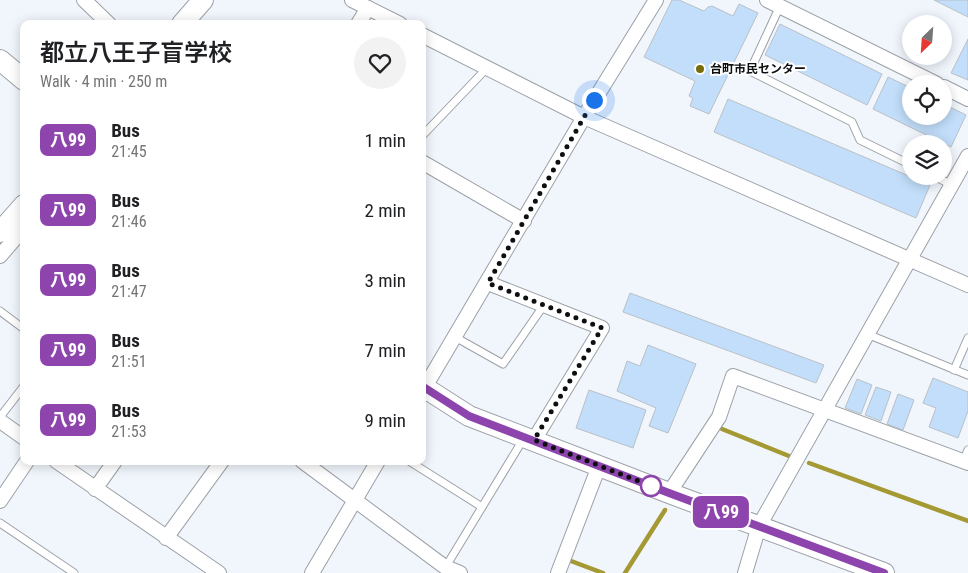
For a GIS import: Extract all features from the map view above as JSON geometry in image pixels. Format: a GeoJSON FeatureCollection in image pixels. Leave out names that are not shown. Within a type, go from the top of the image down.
{"type":"FeatureCollection","features":[{"type":"Feature","properties":{"kind":"street"},"geometry":{"type":"LineString","coordinates":[[84,0],[105,20]]}},
{"type":"Feature","properties":{"kind":"street"},"geometry":{"type":"LineString","coordinates":[[186,20],[203,0]]}},
{"type":"Feature","properties":{"kind":"street"},"geometry":{"type":"LineString","coordinates":[[352,0],[392,20]]}},
{"type":"Feature","properties":{"kind":"street"},"geometry":{"type":"LineString","coordinates":[[426,384],[488,283],[584,117],[656,0]]}},
{"type":"Feature","properties":{"kind":"street"},"geometry":{"type":"LineString","coordinates":[[767,0],[919,75]]}},
{"type":"Feature","properties":{"kind":"street"},"geometry":{"type":"LineString","coordinates":[[360,20],[368,8]]}},
{"type":"Feature","properties":{"kind":"street"},"geometry":{"type":"LineString","coordinates":[[426,37],[584,117],[968,285]]}},
{"type":"Feature","properties":{"kind":"street"},"geometry":{"type":"LineString","coordinates":[[0,60],[20,77]]}},
{"type":"Feature","properties":{"kind":"street"},"geometry":{"type":"LineString","coordinates":[[952,91],[968,99]]}},
{"type":"Feature","properties":{"kind":"street"},"geometry":{"type":"LineString","coordinates":[[745,573],[759,526],[968,156]]}},
{"type":"Feature","properties":{"kind":"street"},"geometry":{"type":"LineString","coordinates":[[426,164],[524,221]]}},
{"type":"Feature","properties":{"kind":"street"},"geometry":{"type":"LineString","coordinates":[[0,256],[20,214]]}},
{"type":"Feature","properties":{"kind":"street"},"geometry":{"type":"LineString","coordinates":[[488,283],[602,328],[529,439]]}},
{"type":"Feature","properties":{"kind":"street"},"geometry":{"type":"LineString","coordinates":[[669,493],[719,418],[733,376],[966,458]]}},
{"type":"Feature","properties":{"kind":"street"},"geometry":{"type":"LineString","coordinates":[[426,391],[469,416],[884,573]]}},
{"type":"Feature","properties":{"kind":"street"},"geometry":{"type":"LineString","coordinates":[[0,421],[20,435]]}},
{"type":"Feature","properties":{"kind":"street"},"geometry":{"type":"LineString","coordinates":[[0,501],[24,465]]}},
{"type":"Feature","properties":{"kind":"street"},"geometry":{"type":"LineString","coordinates":[[62,465],[219,573]]}},
{"type":"Feature","properties":{"kind":"street"},"geometry":{"type":"LineString","coordinates":[[95,489],[112,465]]}},
{"type":"Feature","properties":{"kind":"street"},"geometry":{"type":"LineString","coordinates":[[166,538],[219,465]]}},
{"type":"Feature","properties":{"kind":"street"},"geometry":{"type":"LineString","coordinates":[[307,465],[444,570],[460,573]]}},
{"type":"Feature","properties":{"kind":"street"},"geometry":{"type":"LineString","coordinates":[[312,573],[376,465]]}},
{"type":"Feature","properties":{"kind":"street"},"geometry":{"type":"LineString","coordinates":[[558,573],[599,466]]}},
{"type":"Feature","properties":{"kind":"lane"},"geometry":{"type":"LineString","coordinates":[[780,6],[750,71],[852,122],[860,140],[902,161]]}},
{"type":"Feature","properties":{"kind":"lane"},"geometry":{"type":"LineString","coordinates":[[426,132],[488,67]]}},
{"type":"Feature","properties":{"kind":"lane"},"geometry":{"type":"LineString","coordinates":[[455,337],[503,364],[544,305]]}},
{"type":"Feature","properties":{"kind":"lane"},"geometry":{"type":"LineString","coordinates":[[0,311],[20,326]]}},
{"type":"Feature","properties":{"kind":"lane"},"geometry":{"type":"LineString","coordinates":[[867,334],[968,375]]}},
{"type":"Feature","properties":{"kind":"lane"},"geometry":{"type":"LineString","coordinates":[[954,370],[968,338]]}},
{"type":"Feature","properties":{"kind":"lane"},"geometry":{"type":"LineString","coordinates":[[0,417],[20,391]]}},
{"type":"Feature","properties":{"kind":"lane"},"geometry":{"type":"LineString","coordinates":[[444,570],[482,507],[529,439]]}},
{"type":"Feature","properties":{"kind":"lane"},"geometry":{"type":"LineString","coordinates":[[415,465],[482,507]]}},
{"type":"Feature","properties":{"kind":"lane"},"geometry":{"type":"LineString","coordinates":[[0,523],[74,573]]}},
{"type":"Feature","properties":{"kind":"building","name":"台町市民センター"},"geometry":{"type":"Polygon","coordinates":[[[672,0],[679,0],[704,11],[712,6],[733,16],[739,4],[758,13],[709,114],[690,106],[693,98],[689,96],[695,81],[644,57],[672,0]]]}},
{"type":"Feature","properties":{"kind":"building"},"geometry":{"type":"Polygon","coordinates":[[[934,0],[968,0],[968,17],[934,0]]]}},
{"type":"Feature","properties":{"kind":"building"},"geometry":{"type":"Polygon","coordinates":[[[780,24],[882,74],[867,105],[765,55],[780,24]]]}},
{"type":"Feature","properties":{"kind":"building"},"geometry":{"type":"Polygon","coordinates":[[[968,39],[968,80],[951,73],[968,39]]]}},
{"type":"Feature","properties":{"kind":"building"},"geometry":{"type":"Polygon","coordinates":[[[888,77],[902,84],[902,123],[873,109],[888,77]]]}},
{"type":"Feature","properties":{"kind":"building"},"geometry":{"type":"Polygon","coordinates":[[[728,99],[902,173],[902,185],[930,185],[916,218],[714,132],[728,99]]]}},
{"type":"Feature","properties":{"kind":"building"},"geometry":{"type":"Polygon","coordinates":[[[952,108],[966,115],[952,145],[952,135],[926,135],[906,125],[952,125],[952,108]]]}},
{"type":"Feature","properties":{"kind":"building"},"geometry":{"type":"Polygon","coordinates":[[[630,293],[824,365],[816,383],[623,312],[630,293]]]}},
{"type":"Feature","properties":{"kind":"building"},"geometry":{"type":"Polygon","coordinates":[[[648,345],[696,364],[668,433],[649,426],[656,408],[617,391],[627,361],[640,366],[648,345]]]}},
{"type":"Feature","properties":{"kind":"building"},"geometry":{"type":"Polygon","coordinates":[[[933,378],[968,392],[968,411],[958,438],[929,427],[936,408],[923,403],[933,378]]]}},
{"type":"Feature","properties":{"kind":"building"},"geometry":{"type":"Polygon","coordinates":[[[857,379],[872,385],[861,414],[845,408],[857,379]]]}},
{"type":"Feature","properties":{"kind":"building"},"geometry":{"type":"Polygon","coordinates":[[[876,387],[891,392],[881,421],[865,415],[876,387]]]}},
{"type":"Feature","properties":{"kind":"building"},"geometry":{"type":"Polygon","coordinates":[[[589,390],[646,410],[633,448],[576,428],[589,390]]]}},
{"type":"Feature","properties":{"kind":"building"},"geometry":{"type":"Polygon","coordinates":[[[898,394],[914,400],[903,430],[887,424],[898,394]]]}},
{"type":"Feature","properties":{"kind":"waterway"},"geometry":{"type":"LineString","coordinates":[[722,429],[789,456]]}},
{"type":"Feature","properties":{"kind":"waterway"},"geometry":{"type":"LineString","coordinates":[[809,463],[968,521]]}},
{"type":"Feature","properties":{"kind":"waterway"},"geometry":{"type":"LineString","coordinates":[[625,573],[665,510]]}},
{"type":"Feature","properties":{"kind":"waterway"},"geometry":{"type":"LineString","coordinates":[[571,561],[603,573]]}},
{"type":"Feature","properties":{"kind":"bus line","name":"八99"},"geometry":{"type":"LineString","coordinates":[[426,389],[469,416],[884,573]]}},
{"type":"Feature","properties":{"kind":"place","name":"台町市民センター"},"geometry":{"type":"Point","coordinates":[700,69]}},
{"type":"Feature","properties":{"kind":"route"},"geometry":{"type":"LineString","coordinates":[[594,100],[488,283],[602,328],[534,440],[651,486]]}}]}
